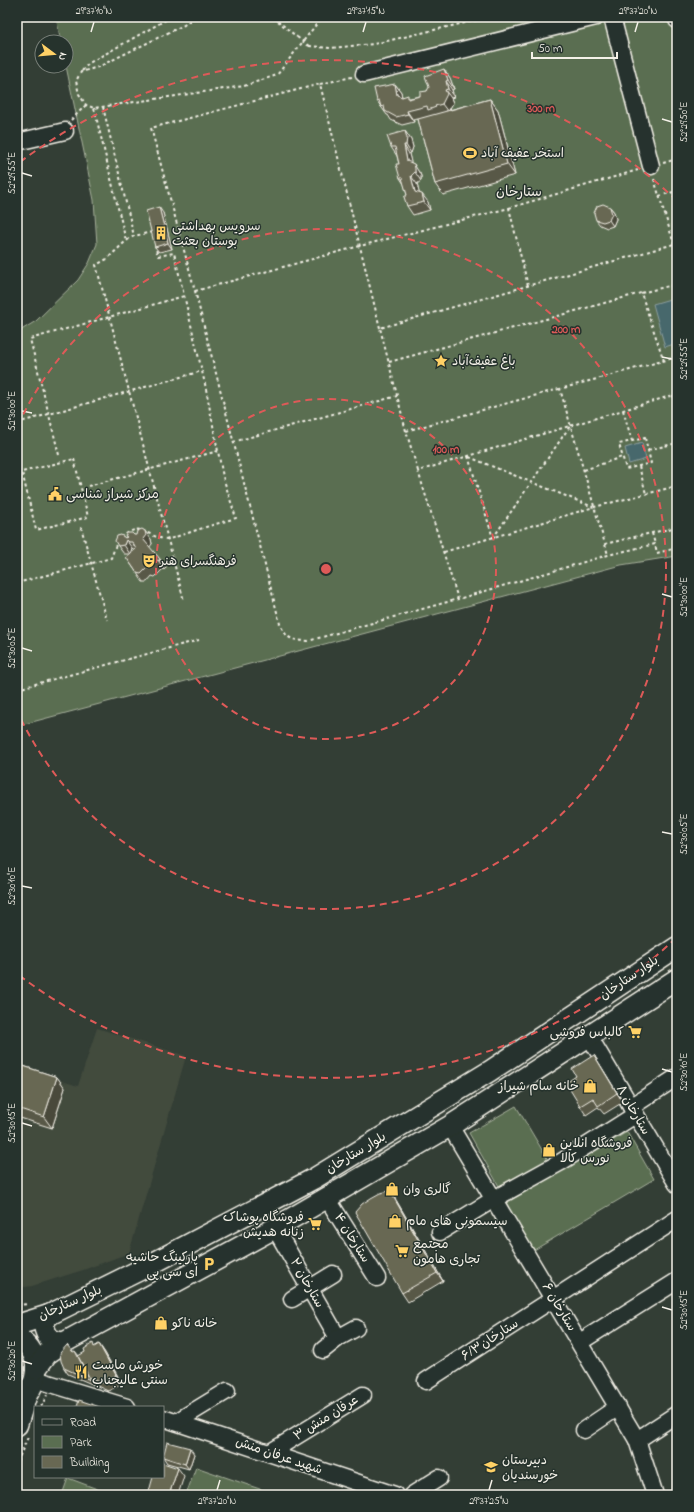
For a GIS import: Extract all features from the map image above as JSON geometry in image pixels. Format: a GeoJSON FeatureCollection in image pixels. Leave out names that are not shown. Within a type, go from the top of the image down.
{"type":"FeatureCollection","features":[{"type":"Feature","properties":{"kind":"main road","name":"بلوار ستارخان"},"geometry":{"type":"LineString","coordinates":[[17,1325],[49,1314],[140,1270],[315,1178],[490,1071],[677,947]]}},
{"type":"Feature","properties":{"kind":"main road","name":"بلوار ستارخان"},"geometry":{"type":"LineString","coordinates":[[23,1430],[22,1401],[32,1389],[36,1374],[47,1354],[63,1343],[275,1228],[450,1126],[677,978]]}},
{"type":"Feature","properties":{"kind":"main road"},"geometry":{"type":"LineString","coordinates":[[49,1314],[44,1321],[44,1328],[50,1339],[54,1342],[63,1343]]}},
{"type":"Feature","properties":{"kind":"main road"},"geometry":{"type":"LineString","coordinates":[[17,1337],[29,1348],[34,1358],[36,1374]]}},
{"type":"Feature","properties":{"kind":"street"},"geometry":{"type":"LineString","coordinates":[[364,74],[596,17]]}},
{"type":"Feature","properties":{"kind":"street"},"geometry":{"type":"LineString","coordinates":[[612,17],[651,166]]}},
{"type":"Feature","properties":{"kind":"street"},"geometry":{"type":"LineString","coordinates":[[17,142],[65,131]]}},
{"type":"Feature","properties":{"kind":"street","name":"ستارخان ۸"},"geometry":{"type":"LineString","coordinates":[[589,1036],[677,1184]]}},
{"type":"Feature","properties":{"kind":"street"},"geometry":{"type":"LineString","coordinates":[[440,1232],[494,1199],[561,1162],[633,1111],[677,1077]]}},
{"type":"Feature","properties":{"kind":"street","name":"ستارخان ۶"},"geometry":{"type":"LineString","coordinates":[[450,1126],[637,1440],[655,1495]]}},
{"type":"Feature","properties":{"kind":"street","name":"۴ ستارخان"},"geometry":{"type":"LineString","coordinates":[[327,1198],[377,1278]]}},
{"type":"Feature","properties":{"kind":"street","name":"ستارخان۶/۳"},"geometry":{"type":"LineString","coordinates":[[426,1381],[677,1219]]}},
{"type":"Feature","properties":{"kind":"street","name":"۲ ستارخان"},"geometry":{"type":"LineString","coordinates":[[275,1228],[338,1338]]}},
{"type":"Feature","properties":{"kind":"street"},"geometry":{"type":"LineString","coordinates":[[292,1299],[333,1274]]}},
{"type":"Feature","properties":{"kind":"street"},"geometry":{"type":"LineString","coordinates":[[580,1342],[677,1281]]}},
{"type":"Feature","properties":{"kind":"street"},"geometry":{"type":"LineString","coordinates":[[323,1350],[338,1338],[356,1328]]}},
{"type":"Feature","properties":{"kind":"street"},"geometry":{"type":"LineString","coordinates":[[36,1374],[124,1406]]}},
{"type":"Feature","properties":{"kind":"street"},"geometry":{"type":"LineString","coordinates":[[169,1420],[227,1391]]}},
{"type":"Feature","properties":{"kind":"street","name":"۳ عرفان منش"},"geometry":{"type":"LineString","coordinates":[[269,1453],[363,1395]]}},
{"type":"Feature","properties":{"kind":"street"},"geometry":{"type":"LineString","coordinates":[[584,1430],[618,1407]]}},
{"type":"Feature","properties":{"kind":"street"},"geometry":{"type":"LineString","coordinates":[[637,1440],[677,1414]]}},
{"type":"Feature","properties":{"kind":"street","name":"شهید عرفان منش"},"geometry":{"type":"LineString","coordinates":[[169,1420],[394,1495]]}},
{"type":"Feature","properties":{"kind":"street"},"geometry":{"type":"LineString","coordinates":[[412,1495],[439,1478]]}},
{"type":"Feature","properties":{"kind":"path"},"geometry":{"type":"LineString","coordinates":[[171,17],[89,63],[81,72],[76,81],[79,94],[86,105],[94,108],[103,107],[244,86],[277,75],[322,17]]}},
{"type":"Feature","properties":{"kind":"path"},"geometry":{"type":"LineString","coordinates":[[81,72],[98,66],[184,25],[195,17]]}},
{"type":"Feature","properties":{"kind":"path"},"geometry":{"type":"LineString","coordinates":[[273,17],[309,46],[330,48],[374,44],[490,17]]}},
{"type":"Feature","properties":{"kind":"path"},"geometry":{"type":"LineString","coordinates":[[364,74],[151,128],[195,291],[280,624],[285,635],[294,640],[308,641],[608,555],[655,544]]}},
{"type":"Feature","properties":{"kind":"path"},"geometry":{"type":"LineString","coordinates":[[320,84],[406,431],[458,599]]}},
{"type":"Feature","properties":{"kind":"path"},"geometry":{"type":"LineString","coordinates":[[65,131],[70,121],[86,105]]}},
{"type":"Feature","properties":{"kind":"path"},"geometry":{"type":"LineString","coordinates":[[103,107],[134,236]]}},
{"type":"Feature","properties":{"kind":"path"},"geometry":{"type":"LineString","coordinates":[[94,108],[126,240]]}},
{"type":"Feature","properties":{"kind":"path"},"geometry":{"type":"LineString","coordinates":[[195,291],[360,246],[508,208],[651,166],[677,256]]}},
{"type":"Feature","properties":{"kind":"path"},"geometry":{"type":"LineString","coordinates":[[659,196],[677,191]]}},
{"type":"Feature","properties":{"kind":"path"},"geometry":{"type":"LineString","coordinates":[[508,208],[528,286]]}},
{"type":"Feature","properties":{"kind":"path"},"geometry":{"type":"LineString","coordinates":[[150,226],[153,238]]}},
{"type":"Feature","properties":{"kind":"path"},"geometry":{"type":"LineString","coordinates":[[152,232],[134,236],[126,240],[107,259],[96,265],[184,601]]}},
{"type":"Feature","properties":{"kind":"path"},"geometry":{"type":"LineString","coordinates":[[380,328],[677,243]]}},
{"type":"Feature","properties":{"kind":"path"},"geometry":{"type":"LineString","coordinates":[[17,583],[111,558],[117,542],[128,532],[135,529],[141,529],[152,535],[168,539],[236,518],[223,477],[202,371],[174,253],[158,256],[155,244]]}},
{"type":"Feature","properties":{"kind":"path"},"geometry":{"type":"LineString","coordinates":[[389,362],[677,284]]}},
{"type":"Feature","properties":{"kind":"path"},"geometry":{"type":"LineString","coordinates":[[641,293],[664,360]]}},
{"type":"Feature","properties":{"kind":"path"},"geometry":{"type":"LineString","coordinates":[[59,455],[50,414],[30,339],[110,318],[184,296]]}},
{"type":"Feature","properties":{"kind":"path"},"geometry":{"type":"LineString","coordinates":[[406,431],[677,357]]}},
{"type":"Feature","properties":{"kind":"path"},"geometry":{"type":"LineString","coordinates":[[17,423],[202,371]]}},
{"type":"Feature","properties":{"kind":"path"},"geometry":{"type":"LineString","coordinates":[[560,388],[608,555]]}},
{"type":"Feature","properties":{"kind":"path"},"geometry":{"type":"LineString","coordinates":[[418,472],[677,394]]}},
{"type":"Feature","properties":{"kind":"path"},"geometry":{"type":"LineString","coordinates":[[673,395],[677,409]]}},
{"type":"Feature","properties":{"kind":"path"},"geometry":{"type":"LineString","coordinates":[[233,442],[398,396]]}},
{"type":"Feature","properties":{"kind":"path"},"geometry":{"type":"LineString","coordinates":[[623,410],[632,441]]}},
{"type":"Feature","properties":{"kind":"path"},"geometry":{"type":"LineString","coordinates":[[493,538],[570,425]]}},
{"type":"Feature","properties":{"kind":"path"},"geometry":{"type":"LineString","coordinates":[[645,438],[651,462],[626,469],[619,444],[632,441],[645,438]]}},
{"type":"Feature","properties":{"kind":"path"},"geometry":{"type":"LineString","coordinates":[[648,450],[677,443]]}},
{"type":"Feature","properties":{"kind":"path"},"geometry":{"type":"LineString","coordinates":[[88,486],[218,451]]}},
{"type":"Feature","properties":{"kind":"path"},"geometry":{"type":"LineString","coordinates":[[468,456],[594,507]]}},
{"type":"Feature","properties":{"kind":"path"},"geometry":{"type":"LineString","coordinates":[[468,456],[493,538]]}},
{"type":"Feature","properties":{"kind":"path"},"geometry":{"type":"LineString","coordinates":[[583,470],[622,457]]}},
{"type":"Feature","properties":{"kind":"path"},"geometry":{"type":"LineString","coordinates":[[74,459],[88,518],[36,530],[22,472],[74,459]]}},
{"type":"Feature","properties":{"kind":"path"},"geometry":{"type":"LineString","coordinates":[[639,466],[646,494]]}},
{"type":"Feature","properties":{"kind":"path"},"geometry":{"type":"LineString","coordinates":[[444,552],[594,507],[677,486]]}},
{"type":"Feature","properties":{"kind":"path"},"geometry":{"type":"LineString","coordinates":[[81,527],[107,620]]}},
{"type":"Feature","properties":{"kind":"path"},"geometry":{"type":"LineString","coordinates":[[605,544],[677,527]]}},
{"type":"Feature","properties":{"kind":"path"},"geometry":{"type":"LineString","coordinates":[[652,533],[657,553],[677,548]]}},
{"type":"Feature","properties":{"kind":"path"},"geometry":{"type":"LineString","coordinates":[[17,640],[18,644]]}},
{"type":"Feature","properties":{"kind":"path"},"geometry":{"type":"LineString","coordinates":[[17,689],[199,640]]}},
{"type":"Feature","properties":{"kind":"path"},"geometry":{"type":"LineString","coordinates":[[17,1462],[23,1430]]}},
{"type":"Feature","properties":{"kind":"shaded area"},"geometry":{"type":"Polygon","coordinates":[[[97,1028],[186,1056],[129,1253],[83,1270],[32,1286],[17,1288],[17,1067],[78,1086],[97,1028]]]}},
{"type":"Feature","properties":{"kind":"green space","name":"باغ عفیف‌آباد"},"geometry":{"type":"Polygon","coordinates":[[[79,17],[677,17],[677,556],[621,565],[17,726],[17,335],[23,329],[36,321],[78,280],[89,263],[97,244],[94,200],[68,74],[74,74],[74,34],[59,34],[57,22],[79,17]]]}},
{"type":"Feature","properties":{"kind":"green space"},"geometry":{"type":"Polygon","coordinates":[[[516,1106],[548,1160],[500,1188],[469,1133],[516,1106]]]}},
{"type":"Feature","properties":{"kind":"green space"},"geometry":{"type":"Polygon","coordinates":[[[627,1132],[654,1179],[534,1250],[506,1203],[627,1132]]]}},
{"type":"Feature","properties":{"kind":"green space"},"geometry":{"type":"Polygon","coordinates":[[[196,1467],[277,1495],[186,1495],[196,1467]]]}},
{"type":"Feature","properties":{"kind":"green space"},"geometry":{"type":"Polygon","coordinates":[[[68,1478],[113,1495],[62,1495],[68,1478]]]}},
{"type":"Feature","properties":{"kind":"water"},"geometry":{"type":"Polygon","coordinates":[[[677,297],[677,343],[665,347],[653,304],[677,297]]]}},
{"type":"Feature","properties":{"kind":"water"},"geometry":{"type":"Polygon","coordinates":[[[642,443],[646,459],[629,464],[625,448],[642,443]]]}},
{"type":"Feature","properties":{"kind":"building"},"geometry":{"type":"Polygon","coordinates":[[[444,69],[448,80],[446,81],[448,89],[445,90],[447,94],[442,104],[435,106],[436,107],[428,110],[427,106],[407,111],[408,114],[396,117],[385,111],[384,106],[381,107],[379,100],[377,101],[374,88],[395,84],[397,95],[402,97],[408,95],[408,99],[420,96],[420,92],[427,91],[429,87],[425,76],[444,69]]]}},
{"type":"Feature","properties":{"kind":"building","name":"استخر عفیف آباد"},"geometry":{"type":"Polygon","coordinates":[[[490,99],[507,164],[435,184],[418,119],[490,99]]]}},
{"type":"Feature","properties":{"kind":"building"},"geometry":{"type":"Polygon","coordinates":[[[405,131],[407,138],[406,145],[404,145],[407,161],[414,164],[415,168],[415,172],[411,176],[415,192],[422,194],[424,202],[407,206],[404,197],[407,195],[396,164],[399,164],[395,147],[391,147],[387,136],[405,131]]]}},
{"type":"Feature","properties":{"kind":"building"},"geometry":{"type":"Polygon","coordinates":[[[603,204],[610,207],[612,214],[609,220],[603,222],[596,220],[594,213],[597,206],[603,204]]]}},
{"type":"Feature","properties":{"kind":"building","name":"سرویس بهداشتی بوستان بعثت"},"geometry":{"type":"Polygon","coordinates":[[[159,207],[168,243],[155,247],[146,211],[159,207]]]}},
{"type":"Feature","properties":{"kind":"building"},"geometry":{"type":"Polygon","coordinates":[[[142,529],[145,531],[146,535],[143,539],[160,559],[141,574],[137,573],[126,557],[136,549],[132,542],[128,542],[126,540],[124,545],[118,546],[115,541],[117,536],[121,535],[125,538],[127,537],[125,536],[127,533],[136,535],[137,531],[142,529]]]}},
{"type":"Feature","properties":{"kind":"building"},"geometry":{"type":"Polygon","coordinates":[[[594,1055],[617,1093],[598,1106],[593,1098],[580,1106],[566,1083],[576,1076],[572,1069],[594,1055]]]}},
{"type":"Feature","properties":{"kind":"building"},"geometry":{"type":"Polygon","coordinates":[[[17,1064],[57,1077],[44,1117],[17,1108],[17,1064]]]}},
{"type":"Feature","properties":{"kind":"building","name":"مجتمع تجاری هامون"},"geometry":{"type":"Polygon","coordinates":[[[390,1191],[437,1273],[402,1293],[355,1212],[362,1204],[371,1198],[380,1193],[390,1191]]]}},
{"type":"Feature","properties":{"kind":"building"},"geometry":{"type":"Polygon","coordinates":[[[93,1343],[94,1347],[99,1344],[116,1375],[102,1383],[89,1377],[78,1356],[85,1352],[84,1349],[93,1343]]]}},
{"type":"Feature","properties":{"kind":"building"},"geometry":{"type":"Polygon","coordinates":[[[67,1345],[73,1352],[75,1351],[90,1380],[64,1368],[60,1353],[67,1345]]]}},
{"type":"Feature","properties":{"kind":"building"},"geometry":{"type":"Polygon","coordinates":[[[79,1400],[97,1406],[77,1406],[79,1400]]]}},
{"type":"Feature","properties":{"kind":"building"},"geometry":{"type":"Polygon","coordinates":[[[167,1442],[190,1448],[185,1464],[164,1457],[167,1442]]]}},
{"type":"Feature","properties":{"kind":"building"},"geometry":{"type":"Polygon","coordinates":[[[164,1463],[178,1468],[169,1495],[148,1495],[153,1478],[164,1478],[164,1463]]]}},
{"type":"Feature","properties":{"kind":"place","name":"استخر عفیف آباد"},"geometry":{"type":"Point","coordinates":[470,153]}},
{"type":"Feature","properties":{"kind":"place","name":"سرویس بهداشتی بوستان بعثت"},"geometry":{"type":"Point","coordinates":[161,233]}},
{"type":"Feature","properties":{"kind":"place","name":"باغ عفیف‌آباد"},"geometry":{"type":"Point","coordinates":[441,361]}},
{"type":"Feature","properties":{"kind":"place","name":"مرکز شیراز شناسی"},"geometry":{"type":"Point","coordinates":[55,494]}},
{"type":"Feature","properties":{"kind":"place","name":"فرهنگسرای هنر"},"geometry":{"type":"Point","coordinates":[149,561]}},
{"type":"Feature","properties":{"kind":"place","name":"کالباس فروشی"},"geometry":{"type":"Point","coordinates":[635,1032]}},
{"type":"Feature","properties":{"kind":"place","name":"خانه سام شیراز"},"geometry":{"type":"Point","coordinates":[590,1086]}},
{"type":"Feature","properties":{"kind":"place","name":"فروشگاه انلاین نورس کالا"},"geometry":{"type":"Point","coordinates":[549,1150]}},
{"type":"Feature","properties":{"kind":"place","name":"گالری وان"},"geometry":{"type":"Point","coordinates":[392,1189]}},
{"type":"Feature","properties":{"kind":"place","name":"سیسمونی های مام"},"geometry":{"type":"Point","coordinates":[395,1221]}},
{"type":"Feature","properties":{"kind":"place","name":"فروشگاه پوشاک زنانه هدیش"},"geometry":{"type":"Point","coordinates":[315,1224]}},
{"type":"Feature","properties":{"kind":"place","name":"مجتمع تجاری هامون"},"geometry":{"type":"Point","coordinates":[402,1251]}},
{"type":"Feature","properties":{"kind":"place","name":"پارکینگ حاشیه ای سی پی"},"geometry":{"type":"Point","coordinates":[209,1264]}},
{"type":"Feature","properties":{"kind":"place","name":"خانه ناکو"},"geometry":{"type":"Point","coordinates":[161,1323]}},
{"type":"Feature","properties":{"kind":"place","name":"خورش ماست سنتی عالیجناب"},"geometry":{"type":"Point","coordinates":[81,1372]}},
{"type":"Feature","properties":{"kind":"place","name":"دبیرستان خورسندیان"},"geometry":{"type":"Point","coordinates":[491,1467]}},
{"type":"Feature","properties":{"kind":"district","name":"ستارخان"},"geometry":{"type":"Point","coordinates":[519,192]}}]}
